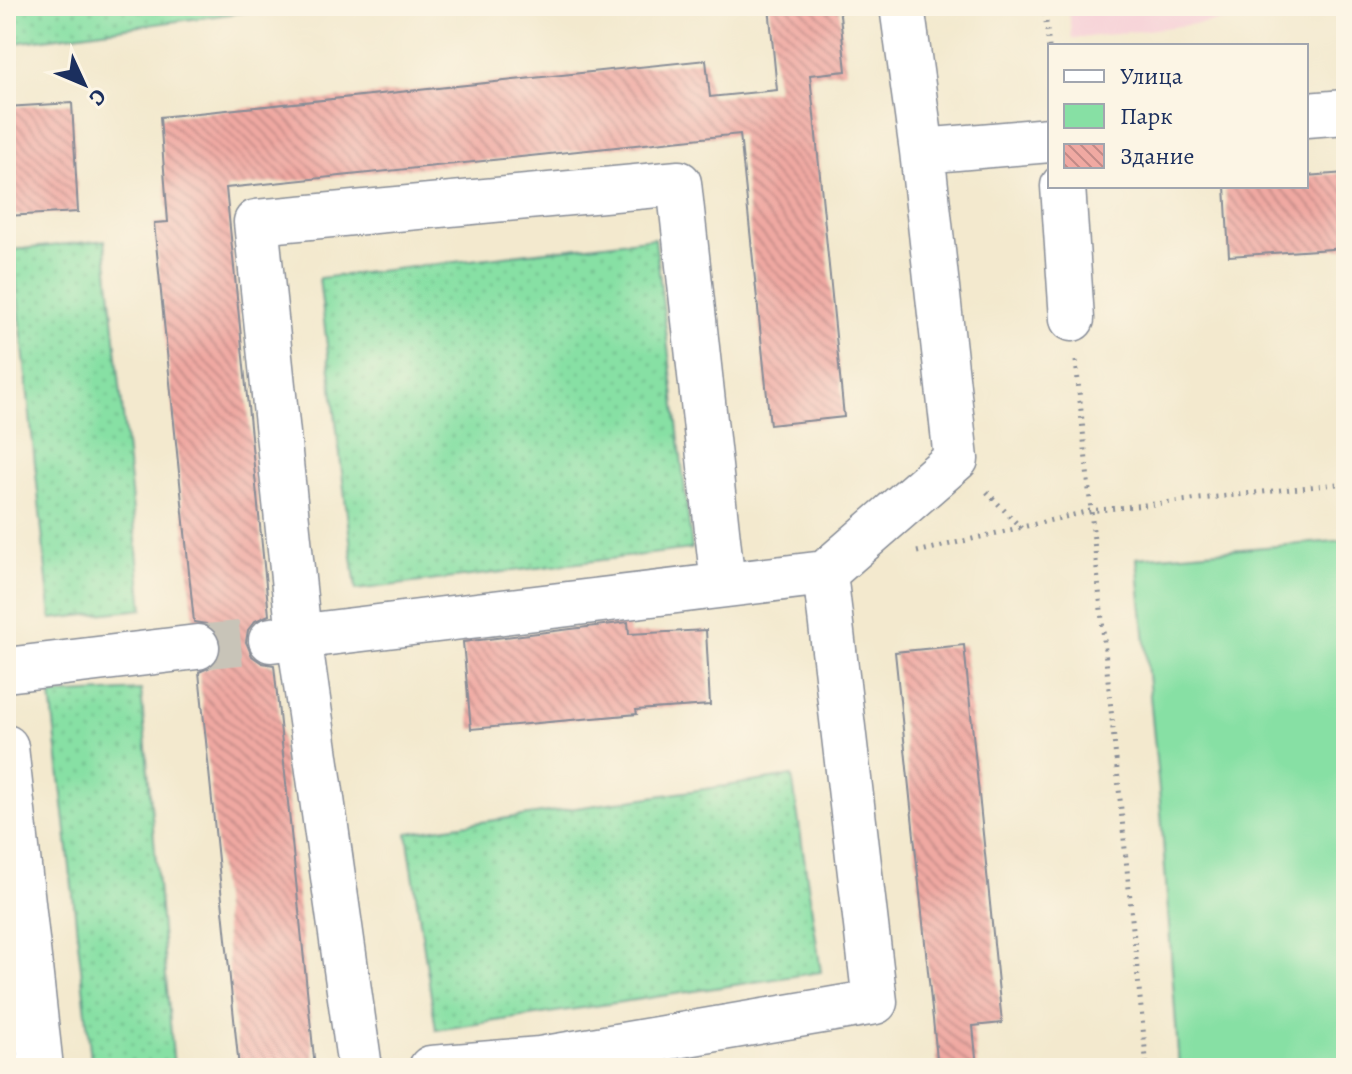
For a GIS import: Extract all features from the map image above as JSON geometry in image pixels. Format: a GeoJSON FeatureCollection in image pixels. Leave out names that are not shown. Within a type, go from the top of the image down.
{"type":"FeatureCollection","features":[{"type":"Feature","properties":{"kind":"lane"},"geometry":{"type":"LineString","coordinates":[[285,638],[825,573],[956,459],[922,151],[902,6]]}},
{"type":"Feature","properties":{"kind":"lane"},"geometry":{"type":"LineString","coordinates":[[1308,115],[1346,112]]}},
{"type":"Feature","properties":{"kind":"lane"},"geometry":{"type":"LineString","coordinates":[[922,151],[1048,140]]}},
{"type":"Feature","properties":{"kind":"lane"},"geometry":{"type":"LineString","coordinates":[[360,1068],[285,638],[256,222],[679,183],[723,585]]}},
{"type":"Feature","properties":{"kind":"lane"},"geometry":{"type":"LineString","coordinates":[[1063,188],[1072,319]]}},
{"type":"Feature","properties":{"kind":"lane"},"geometry":{"type":"LineString","coordinates":[[431,1068],[541,1064],[875,1002],[825,573]]}},
{"type":"Feature","properties":{"kind":"lane"},"geometry":{"type":"LineString","coordinates":[[6,670],[197,647]]}},
{"type":"Feature","properties":{"kind":"lane"},"geometry":{"type":"LineString","coordinates":[[6,747],[41,1068]]}},
{"type":"Feature","properties":{"kind":"path"},"geometry":{"type":"LineString","coordinates":[[1044,6],[1049,44]]}},
{"type":"Feature","properties":{"kind":"path"},"geometry":{"type":"LineString","coordinates":[[1072,319],[1147,1068]]}},
{"type":"Feature","properties":{"kind":"path"},"geometry":{"type":"LineString","coordinates":[[916,553],[1090,511],[1346,483]]}},
{"type":"Feature","properties":{"kind":"shaded area"},"geometry":{"type":"Polygon","coordinates":[[[1068,6],[1346,6],[1072,39],[1068,6]]]}},
{"type":"Feature","properties":{"kind":"green space"},"geometry":{"type":"Polygon","coordinates":[[[6,6],[290,6],[6,44],[6,6]]]}},
{"type":"Feature","properties":{"kind":"green space"},"geometry":{"type":"Polygon","coordinates":[[[655,238],[692,549],[356,590],[319,278],[655,238]]]}},
{"type":"Feature","properties":{"kind":"green space"},"geometry":{"type":"Polygon","coordinates":[[[105,240],[143,609],[51,619],[13,250],[105,240]]]}},
{"type":"Feature","properties":{"kind":"green space"},"geometry":{"type":"Polygon","coordinates":[[[1346,540],[1346,1068],[1179,1068],[1161,812],[1137,558],[1346,540]]]}},
{"type":"Feature","properties":{"kind":"green space"},"geometry":{"type":"Polygon","coordinates":[[[141,690],[174,1068],[92,1068],[51,695],[141,690]]]}},
{"type":"Feature","properties":{"kind":"green space"},"geometry":{"type":"Polygon","coordinates":[[[792,776],[821,972],[436,1030],[407,833],[792,776]]]}},
{"type":"Feature","properties":{"kind":"building"},"geometry":{"type":"Polygon","coordinates":[[[769,6],[839,6],[846,71],[810,75],[844,417],[770,425],[740,134],[226,188],[269,615],[255,621],[248,630],[246,642],[252,656],[262,663],[274,665],[315,1068],[239,1068],[199,672],[213,666],[220,658],[222,645],[216,631],[206,624],[194,622],[154,223],[168,222],[160,117],[706,60],[710,97],[777,90],[769,6]]]}},
{"type":"Feature","properties":{"kind":"building"},"geometry":{"type":"Polygon","coordinates":[[[72,103],[78,212],[6,216],[6,107],[72,103]]]}},
{"type":"Feature","properties":{"kind":"building"},"geometry":{"type":"Polygon","coordinates":[[[1346,173],[1346,248],[1229,256],[1225,188],[1308,188],[1308,176],[1346,173]]]}},
{"type":"Feature","properties":{"kind":"building"},"geometry":{"type":"Polygon","coordinates":[[[628,622],[629,634],[706,630],[710,705],[636,710],[637,714],[471,729],[463,642],[628,622]]]}},
{"type":"Feature","properties":{"kind":"building"},"geometry":{"type":"Polygon","coordinates":[[[964,645],[1002,1023],[973,1026],[977,1068],[938,1068],[895,652],[964,645]]]}},
{"type":"Feature","properties":{"kind":"tunnel"},"geometry":{"type":"LineString","coordinates":[[197,647],[271,640]]}}]}
